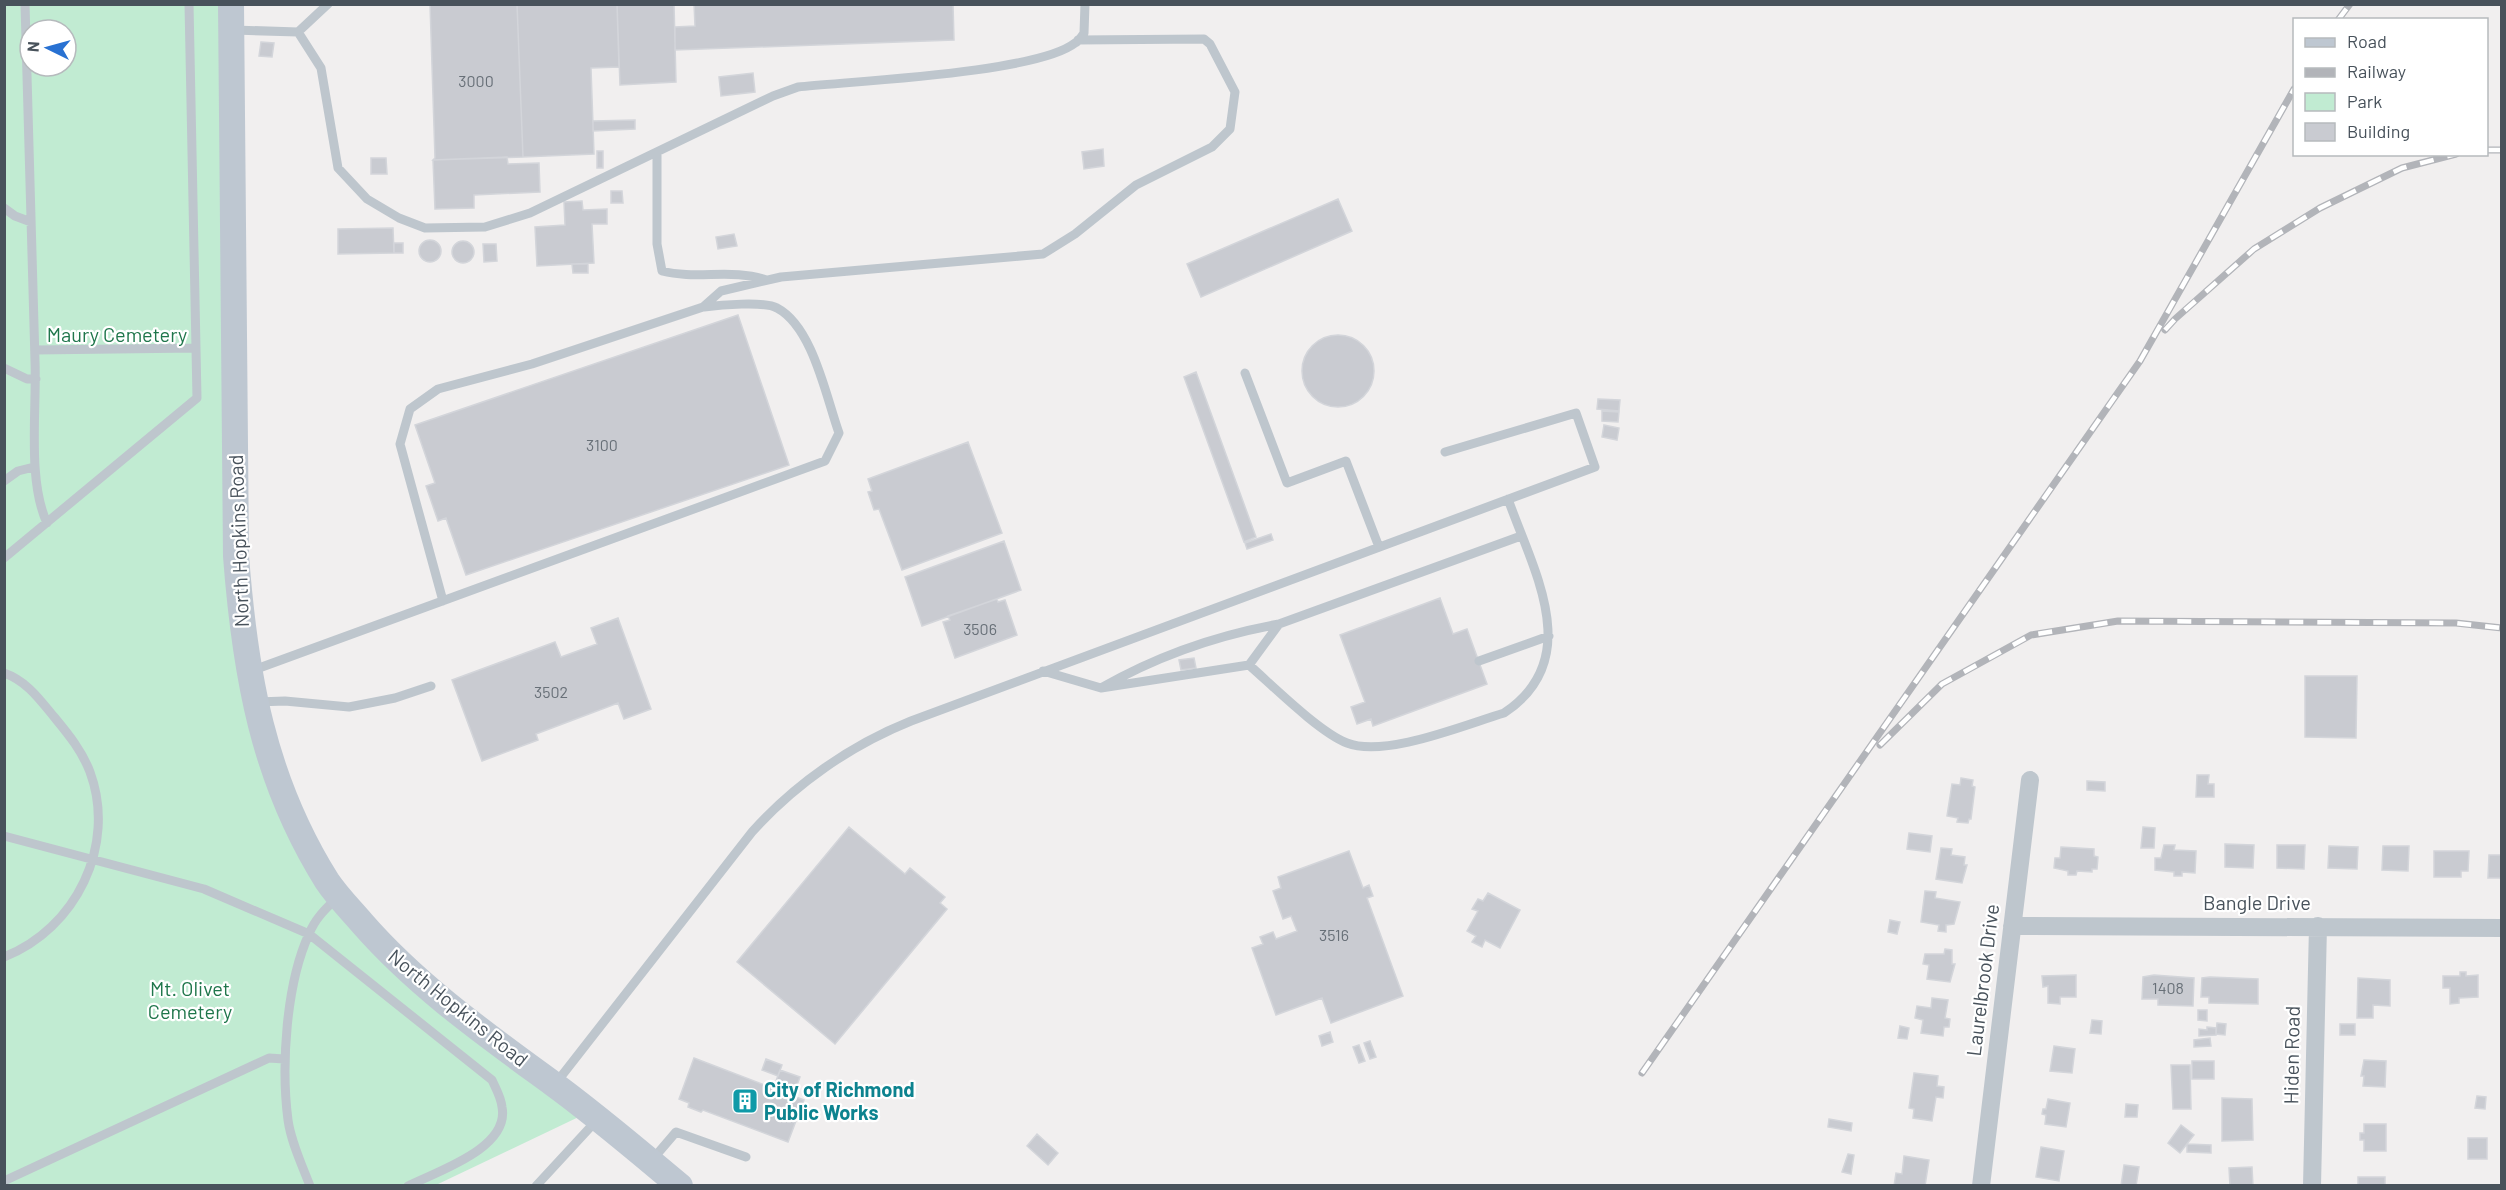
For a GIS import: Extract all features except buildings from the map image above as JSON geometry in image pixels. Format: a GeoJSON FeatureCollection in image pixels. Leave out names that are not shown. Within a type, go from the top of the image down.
{"type":"FeatureCollection","features":[{"type":"Feature","properties":{"kind":"main road","name":"North Hopkins Road"},"geometry":{"type":"LineString","coordinates":[[231,4],[236,556],[242,634],[255,702],[272,770],[288,808],[327,881],[388,952],[474,1027],[554,1085],[680,1185]]}},
{"type":"Feature","properties":{"kind":"street","name":"Laurelbrook Drive"},"geometry":{"type":"LineString","coordinates":[[1981,1185],[2030,780]]}},
{"type":"Feature","properties":{"kind":"street","name":"Bangle Drive"},"geometry":{"type":"LineString","coordinates":[[2012,926],[2502,928]]}},
{"type":"Feature","properties":{"kind":"street","name":"Hiden Road"},"geometry":{"type":"LineString","coordinates":[[2312,1185],[2318,926]]}},
{"type":"Feature","properties":{"kind":"lane"},"geometry":{"type":"LineString","coordinates":[[25,4],[36,379],[34,466],[41,509],[47,523]]}},
{"type":"Feature","properties":{"kind":"lane"},"geometry":{"type":"LineString","coordinates":[[4,558],[197,399],[189,4]]}},
{"type":"Feature","properties":{"kind":"lane"},"geometry":{"type":"LineString","coordinates":[[231,30],[298,32],[328,4]]}},
{"type":"Feature","properties":{"kind":"lane"},"geometry":{"type":"LineString","coordinates":[[298,32],[321,68],[338,168],[367,200],[399,218],[425,228],[485,227],[530,213],[657,154],[773,96],[798,87],[1001,66],[1061,51],[1078,40],[1084,33],[1085,4]]}},
{"type":"Feature","properties":{"kind":"lane"},"geometry":{"type":"LineString","coordinates":[[703,307],[721,291],[781,277],[1042,254],[1075,234],[1136,184],[1212,147],[1230,129],[1235,92],[1210,44],[1204,39],[1078,40]]}},
{"type":"Feature","properties":{"kind":"lane"},"geometry":{"type":"LineString","coordinates":[[657,154],[657,244],[662,271],[682,276],[750,274],[766,280]]}},
{"type":"Feature","properties":{"kind":"lane"},"geometry":{"type":"LineString","coordinates":[[4,208],[15,216],[32,222]]}},
{"type":"Feature","properties":{"kind":"lane"},"geometry":{"type":"LineString","coordinates":[[249,672],[443,601],[825,460],[839,433],[803,331],[776,307],[730,304],[703,307],[513,370],[438,389],[410,410],[400,444],[443,601]]}},
{"type":"Feature","properties":{"kind":"lane"},"geometry":{"type":"LineString","coordinates":[[35,350],[196,348]]}},
{"type":"Feature","properties":{"kind":"lane"},"geometry":{"type":"LineString","coordinates":[[4,368],[27,379],[36,379]]}},
{"type":"Feature","properties":{"kind":"lane"},"geometry":{"type":"LineString","coordinates":[[1245,373],[1287,483],[1346,461],[1379,547]]}},
{"type":"Feature","properties":{"kind":"lane"},"geometry":{"type":"LineString","coordinates":[[554,1085],[752,832],[796,788],[825,767],[897,726],[1595,467],[1576,413],[1444,452]]}},
{"type":"Feature","properties":{"kind":"lane"},"geometry":{"type":"LineString","coordinates":[[4,482],[18,471],[34,466]]}},
{"type":"Feature","properties":{"kind":"lane"},"geometry":{"type":"LineString","coordinates":[[1249,665],[1330,734],[1362,748],[1381,748],[1504,713],[1517,704],[1532,687],[1543,667],[1549,636],[1548,612],[1508,499]]}},
{"type":"Feature","properties":{"kind":"lane"},"geometry":{"type":"LineString","coordinates":[[1101,688],[1135,669],[1249,629],[1279,624],[1521,536]]}},
{"type":"Feature","properties":{"kind":"lane"},"geometry":{"type":"LineString","coordinates":[[1043,671],[1101,688],[1249,665],[1279,624]]}},
{"type":"Feature","properties":{"kind":"lane"},"geometry":{"type":"LineString","coordinates":[[1479,662],[1549,636]]}},
{"type":"Feature","properties":{"kind":"lane"},"geometry":{"type":"LineString","coordinates":[[4,673],[29,686],[81,751],[90,773],[99,810],[98,842],[80,888],[54,926],[36,942],[4,957]]}},
{"type":"Feature","properties":{"kind":"lane"},"geometry":{"type":"LineString","coordinates":[[255,702],[285,701],[349,707],[395,698],[431,686]]}},
{"type":"Feature","properties":{"kind":"lane"},"geometry":{"type":"LineString","coordinates":[[4,836],[204,889],[309,934],[492,1080],[503,1108],[497,1135],[483,1149],[408,1185]]}},
{"type":"Feature","properties":{"kind":"lane"},"geometry":{"type":"LineString","coordinates":[[310,1185],[288,1122],[284,1059],[297,970],[309,934],[321,913],[338,896]]}},
{"type":"Feature","properties":{"kind":"lane"},"geometry":{"type":"LineString","coordinates":[[4,1181],[269,1058],[284,1059]]}},
{"type":"Feature","properties":{"kind":"lane"},"geometry":{"type":"LineString","coordinates":[[536,1185],[598,1119]]}},
{"type":"Feature","properties":{"kind":"lane"},"geometry":{"type":"LineString","coordinates":[[651,1162],[676,1132],[746,1157]]}},
{"type":"Feature","properties":{"kind":"green space","name":"Mt. Olivet Cemetery"},"geometry":{"type":"Polygon","coordinates":[[[5,5],[221,5],[231,394],[262,717],[334,885],[395,952],[587,1113],[436,1185],[5,1186],[5,5]]]}},
{"type":"Feature","properties":{"kind":"railway"},"geometry":{"type":"LineString","coordinates":[[2340,18],[2350,4]]}},
{"type":"Feature","properties":{"kind":"railway"},"geometry":{"type":"LineString","coordinates":[[1642,1073],[2140,361],[2293,91]]}},
{"type":"Feature","properties":{"kind":"railway"},"geometry":{"type":"LineString","coordinates":[[2488,150],[2502,150]]}},
{"type":"Feature","properties":{"kind":"railway"},"geometry":{"type":"LineString","coordinates":[[2165,330],[2254,249],[2320,208],[2402,168],[2448,156]]}},
{"type":"Feature","properties":{"kind":"railway"},"geometry":{"type":"LineString","coordinates":[[1880,745],[1942,684],[2031,635],[2118,621],[2456,623],[2502,628]]}},
{"type":"Feature","properties":{"kind":"place","name":"City of Richmond Public Works"},"geometry":{"type":"Point","coordinates":[745,1101]}},
{"type":"Feature","properties":{"kind":"park label","name":"Maury Cemetery"},"geometry":{"type":"Point","coordinates":[117,335]}}]}
